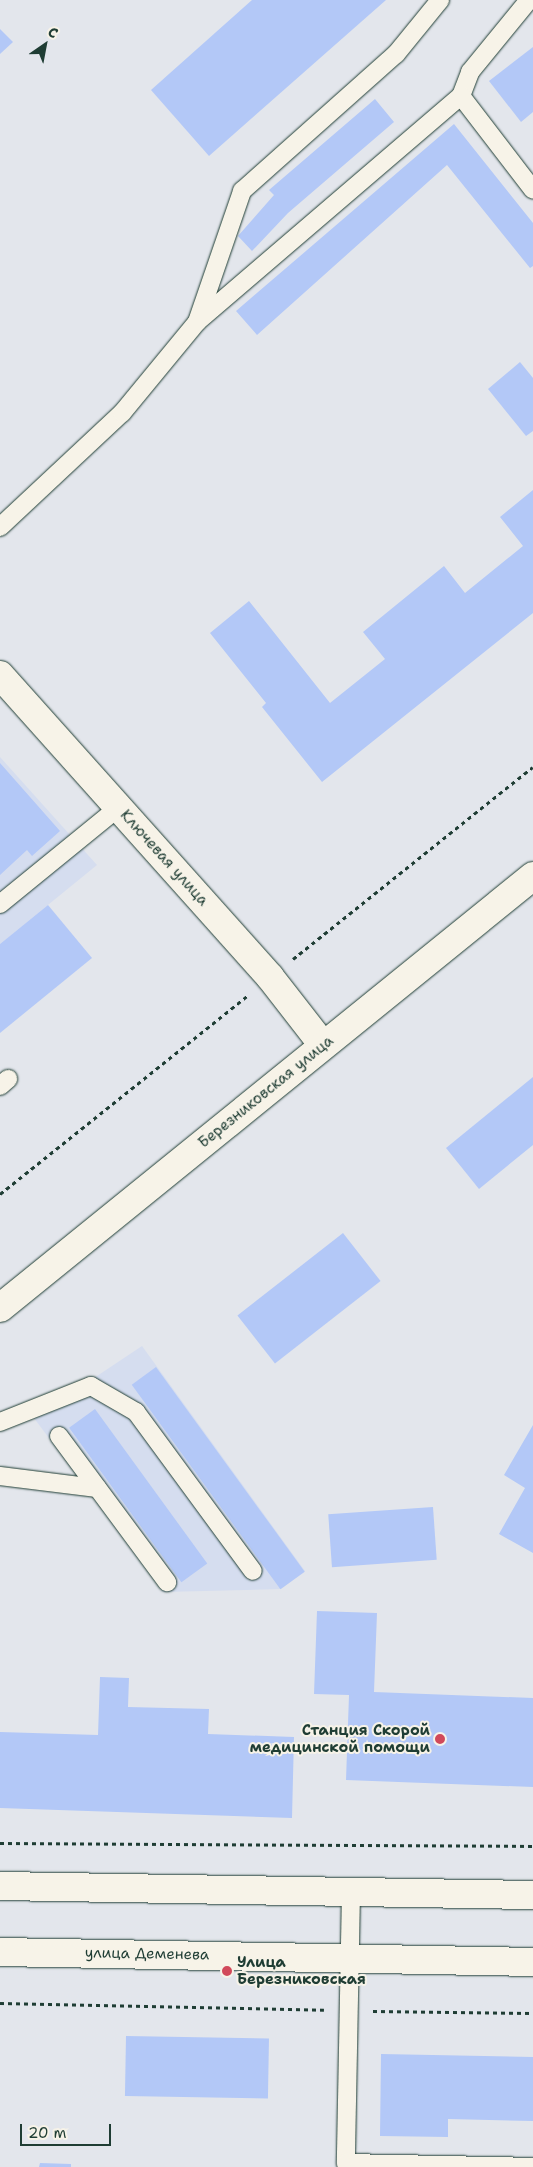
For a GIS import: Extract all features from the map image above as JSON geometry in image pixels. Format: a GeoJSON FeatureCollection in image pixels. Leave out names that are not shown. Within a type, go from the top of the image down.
{"type":"FeatureCollection","features":[{"type":"Feature","properties":{"kind":"main road","name":"Ключевая улица"},"geometry":{"type":"LineString","coordinates":[[5,689],[118,807],[270,977],[323,1045]]}},
{"type":"Feature","properties":{"kind":"main road","name":"Березниковская улица"},"geometry":{"type":"LineString","coordinates":[[0,1308],[533,876]]}},
{"type":"Feature","properties":{"kind":"main road"},"geometry":{"type":"LineString","coordinates":[[0,1886],[533,1895]]}},
{"type":"Feature","properties":{"kind":"main road","name":"улица Деменева"},"geometry":{"type":"LineString","coordinates":[[0,1952],[533,1962]]}},
{"type":"Feature","properties":{"kind":"lane"},"geometry":{"type":"LineString","coordinates":[[197,322],[242,191],[396,54],[440,0]]}},
{"type":"Feature","properties":{"kind":"lane"},"geometry":{"type":"LineString","coordinates":[[0,527],[122,413],[197,322],[461,96],[470,72],[529,0]]}},
{"type":"Feature","properties":{"kind":"lane"},"geometry":{"type":"LineString","coordinates":[[461,96],[533,190]]}},
{"type":"Feature","properties":{"kind":"lane"},"geometry":{"type":"LineString","coordinates":[[0,904],[118,807]]}},
{"type":"Feature","properties":{"kind":"lane"},"geometry":{"type":"LineString","coordinates":[[0,1422],[91,1386],[136,1412],[253,1571]]}},
{"type":"Feature","properties":{"kind":"lane"},"geometry":{"type":"LineString","coordinates":[[59,1436],[167,1582]]}},
{"type":"Feature","properties":{"kind":"lane"},"geometry":{"type":"LineString","coordinates":[[0,1476],[97,1488]]}},
{"type":"Feature","properties":{"kind":"lane"},"geometry":{"type":"LineString","coordinates":[[351,1892],[346,2164],[533,2167]]}},
{"type":"Feature","properties":{"kind":"path"},"geometry":{"type":"LineString","coordinates":[[0,1843],[533,1846]]}},
{"type":"Feature","properties":{"kind":"path"},"geometry":{"type":"LineString","coordinates":[[0,2003],[533,2013]]}},
{"type":"Feature","properties":{"kind":"shaded area"},"geometry":{"type":"Polygon","coordinates":[[[0,757],[97,865],[0,944],[0,757]]]}},
{"type":"Feature","properties":{"kind":"shaded area"},"geometry":{"type":"Polygon","coordinates":[[[142,1346],[305,1571],[281,1589],[163,1592],[34,1418],[142,1346]]]}},
{"type":"Feature","properties":{"kind":"building"},"geometry":{"type":"Polygon","coordinates":[[[252,0],[386,0],[209,156],[151,90],[252,0]]]}},
{"type":"Feature","properties":{"kind":"building"},"geometry":{"type":"Polygon","coordinates":[[[0,29],[13,42],[0,54],[0,29]]]}},
{"type":"Feature","properties":{"kind":"building"},"geometry":{"type":"Polygon","coordinates":[[[533,47],[533,112],[521,122],[489,81],[533,47]]]}},
{"type":"Feature","properties":{"kind":"building"},"geometry":{"type":"Polygon","coordinates":[[[375,99],[394,122],[288,213],[252,251],[238,236],[274,195],[269,190],[375,99]]]}},
{"type":"Feature","properties":{"kind":"building"},"geometry":{"type":"Polygon","coordinates":[[[454,124],[533,223],[533,266],[530,268],[447,165],[257,335],[236,311],[454,124]]]}},
{"type":"Feature","properties":{"kind":"building"},"geometry":{"type":"Polygon","coordinates":[[[520,362],[533,378],[533,431],[526,436],[488,389],[520,362]]]}},
{"type":"Feature","properties":{"kind":"building"},"geometry":{"type":"Polygon","coordinates":[[[533,490],[533,613],[322,782],[262,707],[266,703],[210,633],[249,601],[330,703],[385,659],[363,632],[444,566],[465,593],[523,546],[500,517],[533,490]]]}},
{"type":"Feature","properties":{"kind":"building"},"geometry":{"type":"Polygon","coordinates":[[[0,763],[60,831],[32,856],[27,850],[0,875],[0,763]]]}},
{"type":"Feature","properties":{"kind":"building"},"geometry":{"type":"Polygon","coordinates":[[[48,905],[92,958],[0,1033],[0,944],[48,905]]]}},
{"type":"Feature","properties":{"kind":"building"},"geometry":{"type":"Polygon","coordinates":[[[533,1077],[533,1145],[479,1189],[446,1148],[533,1077]]]}},
{"type":"Feature","properties":{"kind":"building"},"geometry":{"type":"Polygon","coordinates":[[[343,1233],[381,1281],[275,1364],[237,1315],[343,1233]]]}},
{"type":"Feature","properties":{"kind":"building"},"geometry":{"type":"Polygon","coordinates":[[[156,1367],[305,1572],[280,1589],[132,1385],[156,1367]]]}},
{"type":"Feature","properties":{"kind":"building"},"geometry":{"type":"Polygon","coordinates":[[[95,1409],[207,1564],[181,1582],[69,1428],[95,1409]]]}},
{"type":"Feature","properties":{"kind":"building"},"geometry":{"type":"Polygon","coordinates":[[[533,1425],[533,1553],[499,1534],[525,1488],[504,1475],[533,1425]]]}},
{"type":"Feature","properties":{"kind":"building"},"geometry":{"type":"Polygon","coordinates":[[[433,1507],[437,1560],[332,1567],[328,1514],[433,1507]]]}},
{"type":"Feature","properties":{"kind":"building","name":"Станция Скорой медицинской помощи"},"geometry":{"type":"Polygon","coordinates":[[[317,1611],[377,1613],[374,1692],[533,1698],[533,1787],[346,1780],[349,1695],[314,1694],[317,1611]]]}},
{"type":"Feature","properties":{"kind":"building"},"geometry":{"type":"Polygon","coordinates":[[[100,1677],[129,1678],[128,1707],[209,1709],[208,1734],[294,1737],[292,1818],[0,1808],[0,1732],[98,1735],[100,1677]]]}},
{"type":"Feature","properties":{"kind":"building"},"geometry":{"type":"Polygon","coordinates":[[[126,2036],[269,2038],[268,2098],[125,2096],[126,2036]]]}},
{"type":"Feature","properties":{"kind":"building"},"geometry":{"type":"Polygon","coordinates":[[[381,2054],[533,2057],[533,2121],[448,2119],[448,2137],[380,2136],[381,2054]]]}},
{"type":"Feature","properties":{"kind":"building"},"geometry":{"type":"Polygon","coordinates":[[[40,2163],[71,2164],[71,2167],[39,2167],[40,2163]]]}},
{"type":"Feature","properties":{"kind":"place","name":"Станция Скорой медицинской помощи"},"geometry":{"type":"Point","coordinates":[440,1739]}},
{"type":"Feature","properties":{"kind":"place","name":"Улица Березниковская"},"geometry":{"type":"Point","coordinates":[227,1971]}}]}
